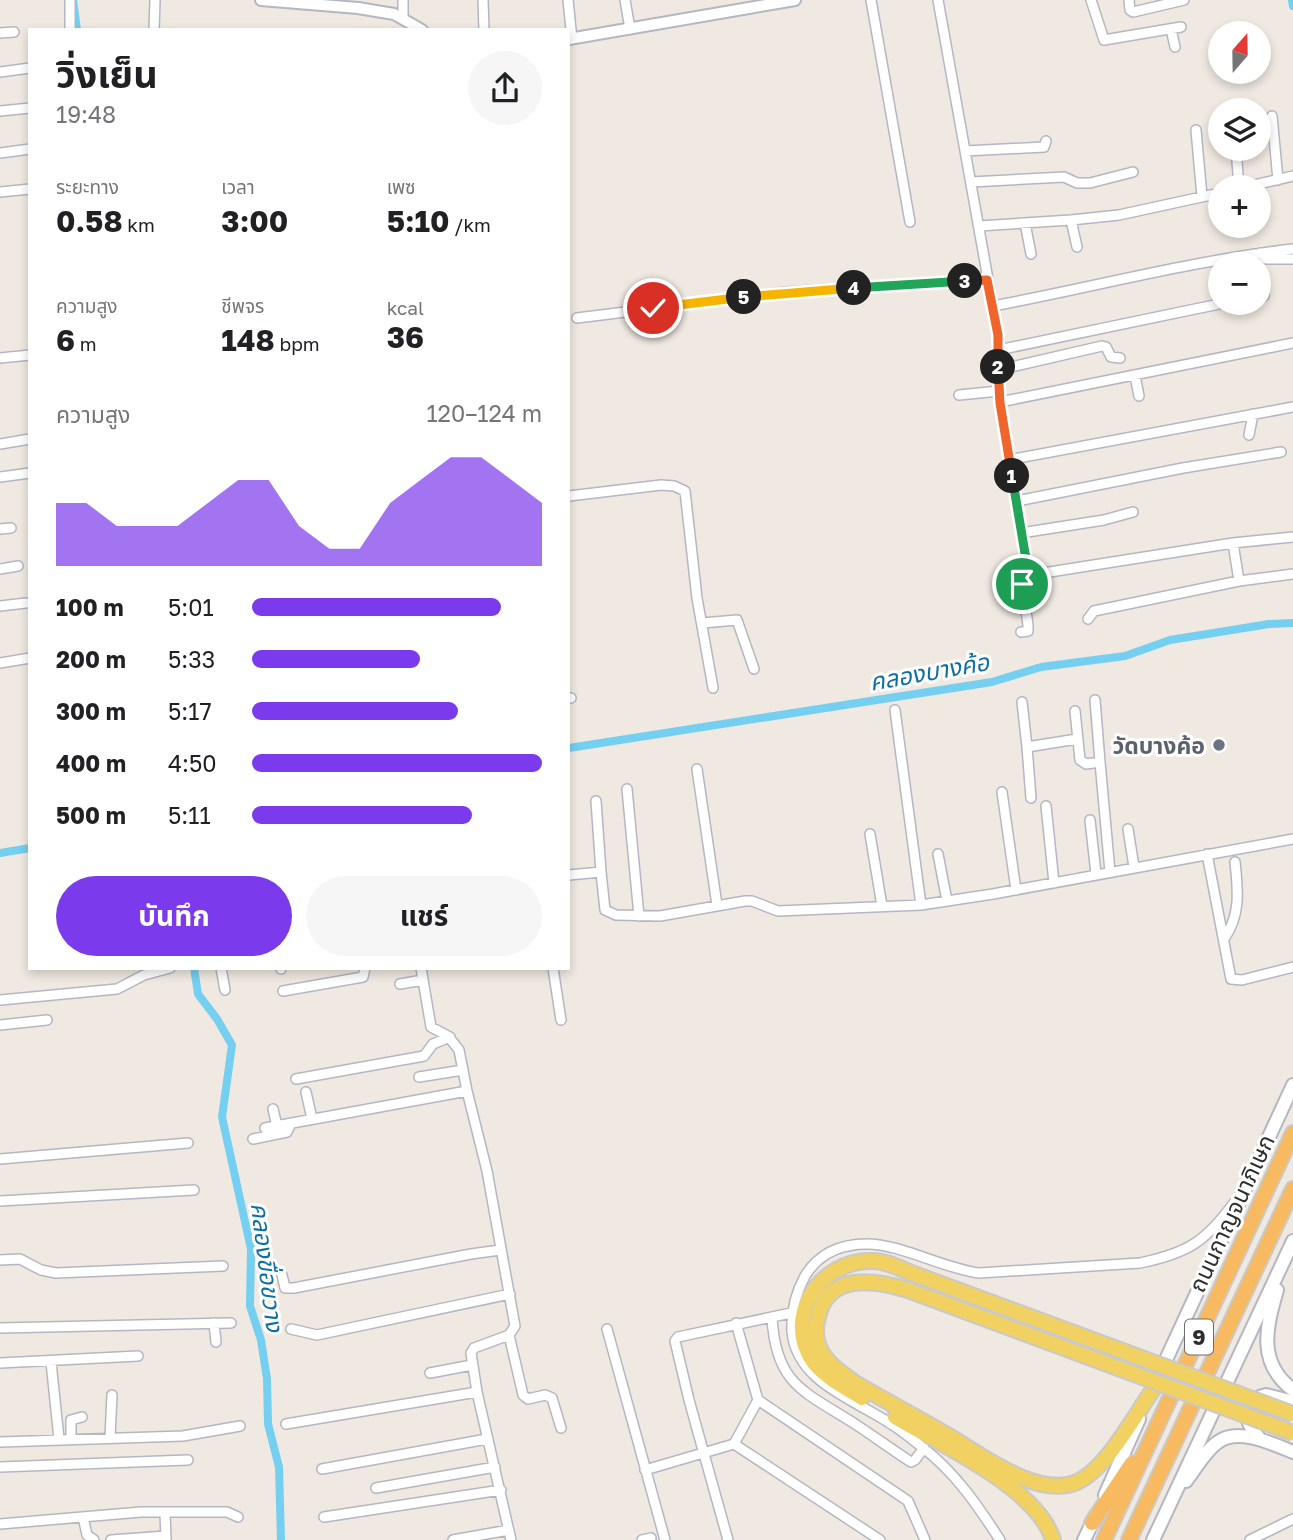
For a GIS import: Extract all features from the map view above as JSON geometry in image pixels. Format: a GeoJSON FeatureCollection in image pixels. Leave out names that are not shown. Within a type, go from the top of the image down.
{"type":"FeatureCollection","features":[{"type":"Feature","properties":{"kind":"highway","name":"ถนนกาญจนาภิเษก"},"geometry":{"type":"LineString","coordinates":[[1104,1540],[1293,1133]]}},
{"type":"Feature","properties":{"kind":"highway","name":"ถนนกาญจนาภิเษก"},"geometry":{"type":"LineString","coordinates":[[1129,1540],[1293,1189]]}},
{"type":"Feature","properties":{"kind":"highway"},"geometry":{"type":"LineString","coordinates":[[1093,1523],[1151,1438]]}},
{"type":"Feature","properties":{"kind":"main road"},"geometry":{"type":"LineString","coordinates":[[1084,1540],[1293,1085]]}},
{"type":"Feature","properties":{"kind":"main road"},"geometry":{"type":"LineString","coordinates":[[1153,1540],[1293,1241]]}},
{"type":"Feature","properties":{"kind":"main road"},"geometry":{"type":"LineString","coordinates":[[1286,1255],[1269,1320],[1267,1347],[1270,1362],[1280,1379],[1293,1390]]}},
{"type":"Feature","properties":{"kind":"main road"},"geometry":{"type":"LineString","coordinates":[[1054,1540],[1043,1517],[1021,1495],[969,1460],[842,1386],[813,1362],[803,1339],[803,1317],[808,1297],[825,1278],[842,1266],[873,1261],[1293,1414]]}},
{"type":"Feature","properties":{"kind":"main road"},"geometry":{"type":"LineString","coordinates":[[1152,1391],[1102,1460],[1084,1477],[1063,1486],[1048,1485],[1004,1469],[855,1383],[834,1367],[820,1350],[816,1331],[819,1312],[827,1297],[847,1284],[872,1281],[908,1290],[1293,1433]]}},
{"type":"Feature","properties":{"kind":"main road"},"geometry":{"type":"LineString","coordinates":[[1260,1439],[1247,1424],[1247,1410],[1251,1403],[1266,1395],[1293,1402]]}},
{"type":"Feature","properties":{"kind":"main road"},"geometry":{"type":"LineString","coordinates":[[1171,1501],[1219,1441],[1231,1437],[1260,1439],[1293,1451]]}},
{"type":"Feature","properties":{"kind":"street"},"geometry":{"type":"LineString","coordinates":[[70,0],[70,28]]}},
{"type":"Feature","properties":{"kind":"street"},"geometry":{"type":"LineString","coordinates":[[154,28],[155,0]]}},
{"type":"Feature","properties":{"kind":"street"},"geometry":{"type":"LineString","coordinates":[[261,0],[358,8],[403,17],[419,28]]}},
{"type":"Feature","properties":{"kind":"street"},"geometry":{"type":"LineString","coordinates":[[403,0],[403,17]]}},
{"type":"Feature","properties":{"kind":"street"},"geometry":{"type":"LineString","coordinates":[[483,0],[484,28]]}},
{"type":"Feature","properties":{"kind":"street"},"geometry":{"type":"LineString","coordinates":[[568,0],[569,28]]}},
{"type":"Feature","properties":{"kind":"street"},"geometry":{"type":"LineString","coordinates":[[625,0],[630,29]]}},
{"type":"Feature","properties":{"kind":"street"},"geometry":{"type":"LineString","coordinates":[[570,39],[792,0]]}},
{"type":"Feature","properties":{"kind":"street"},"geometry":{"type":"LineString","coordinates":[[871,0],[910,222]]}},
{"type":"Feature","properties":{"kind":"street"},"geometry":{"type":"LineString","coordinates":[[937,0],[998,335],[1000,402],[1028,571],[1022,584],[1028,631],[1021,632]]}},
{"type":"Feature","properties":{"kind":"street"},"geometry":{"type":"LineString","coordinates":[[1091,0],[1104,40],[1176,28],[1175,47]]}},
{"type":"Feature","properties":{"kind":"street"},"geometry":{"type":"LineString","coordinates":[[1129,0],[1130,10],[1133,12],[1184,0]]}},
{"type":"Feature","properties":{"kind":"street"},"geometry":{"type":"LineString","coordinates":[[0,33],[14,32]]}},
{"type":"Feature","properties":{"kind":"street"},"geometry":{"type":"LineString","coordinates":[[0,72],[28,68]]}},
{"type":"Feature","properties":{"kind":"street"},"geometry":{"type":"LineString","coordinates":[[0,111],[28,108]]}},
{"type":"Feature","properties":{"kind":"street"},"geometry":{"type":"LineString","coordinates":[[1272,116],[1278,180]]}},
{"type":"Feature","properties":{"kind":"street"},"geometry":{"type":"LineString","coordinates":[[1196,130],[1202,197]]}},
{"type":"Feature","properties":{"kind":"street"},"geometry":{"type":"LineString","coordinates":[[965,151],[1044,147],[1046,141]]}},
{"type":"Feature","properties":{"kind":"street"},"geometry":{"type":"LineString","coordinates":[[0,153],[28,149]]}},
{"type":"Feature","properties":{"kind":"street"},"geometry":{"type":"LineString","coordinates":[[971,182],[1064,177],[1077,183],[1090,183],[1133,172]]}},
{"type":"Feature","properties":{"kind":"street"},"geometry":{"type":"LineString","coordinates":[[1271,181],[1293,176]]}},
{"type":"Feature","properties":{"kind":"street"},"geometry":{"type":"LineString","coordinates":[[0,192],[28,189]]}},
{"type":"Feature","properties":{"kind":"street"},"geometry":{"type":"LineString","coordinates":[[979,226],[1119,215],[1208,196]]}},
{"type":"Feature","properties":{"kind":"street"},"geometry":{"type":"LineString","coordinates":[[1071,220],[1077,247]]}},
{"type":"Feature","properties":{"kind":"street"},"geometry":{"type":"LineString","coordinates":[[1025,223],[1031,254]]}},
{"type":"Feature","properties":{"kind":"street"},"geometry":{"type":"LineString","coordinates":[[1268,252],[1293,249]]}},
{"type":"Feature","properties":{"kind":"street"},"geometry":{"type":"LineString","coordinates":[[1271,259],[1293,259]]}},
{"type":"Feature","properties":{"kind":"street"},"geometry":{"type":"LineString","coordinates":[[993,306],[1066,292],[1133,275],[1208,262]]}},
{"type":"Feature","properties":{"kind":"street"},"geometry":{"type":"LineString","coordinates":[[578,318],[786,292],[987,280]]}},
{"type":"Feature","properties":{"kind":"street"},"geometry":{"type":"LineString","coordinates":[[998,349],[1208,306]]}},
{"type":"Feature","properties":{"kind":"street"},"geometry":{"type":"LineString","coordinates":[[1000,402],[1293,343]]}},
{"type":"Feature","properties":{"kind":"street"},"geometry":{"type":"LineString","coordinates":[[998,369],[1102,346],[1111,356],[1119,358]]}},
{"type":"Feature","properties":{"kind":"street"},"geometry":{"type":"LineString","coordinates":[[0,358],[28,355]]}},
{"type":"Feature","properties":{"kind":"street"},"geometry":{"type":"LineString","coordinates":[[1135,376],[1139,396]]}},
{"type":"Feature","properties":{"kind":"street"},"geometry":{"type":"LineString","coordinates":[[959,395],[999,391]]}},
{"type":"Feature","properties":{"kind":"street"},"geometry":{"type":"LineString","coordinates":[[1008,460],[1293,407]]}},
{"type":"Feature","properties":{"kind":"street"},"geometry":{"type":"LineString","coordinates":[[1249,435],[1253,414]]}},
{"type":"Feature","properties":{"kind":"street"},"geometry":{"type":"LineString","coordinates":[[0,443],[28,439]]}},
{"type":"Feature","properties":{"kind":"street"},"geometry":{"type":"LineString","coordinates":[[1017,501],[1183,468],[1281,452]]}},
{"type":"Feature","properties":{"kind":"street"},"geometry":{"type":"LineString","coordinates":[[0,477],[28,473]]}},
{"type":"Feature","properties":{"kind":"street"},"geometry":{"type":"LineString","coordinates":[[570,496],[661,485],[674,486],[685,491],[713,688]]}},
{"type":"Feature","properties":{"kind":"street"},"geometry":{"type":"LineString","coordinates":[[1021,533],[1104,520],[1133,512]]}},
{"type":"Feature","properties":{"kind":"street"},"geometry":{"type":"LineString","coordinates":[[0,529],[11,528]]}},
{"type":"Feature","properties":{"kind":"street"},"geometry":{"type":"LineString","coordinates":[[1028,571],[1037,574],[1233,543],[1293,537]]}},
{"type":"Feature","properties":{"kind":"street"},"geometry":{"type":"LineString","coordinates":[[1233,543],[1239,581]]}},
{"type":"Feature","properties":{"kind":"street"},"geometry":{"type":"LineString","coordinates":[[0,569],[18,566]]}},
{"type":"Feature","properties":{"kind":"street"},"geometry":{"type":"LineString","coordinates":[[1088,619],[1094,611],[1239,581],[1293,574]]}},
{"type":"Feature","properties":{"kind":"street"},"geometry":{"type":"LineString","coordinates":[[0,606],[26,603]]}},
{"type":"Feature","properties":{"kind":"street"},"geometry":{"type":"LineString","coordinates":[[702,623],[737,620],[754,669]]}},
{"type":"Feature","properties":{"kind":"street"},"geometry":{"type":"LineString","coordinates":[[0,663],[28,658]]}},
{"type":"Feature","properties":{"kind":"street"},"geometry":{"type":"LineString","coordinates":[[1095,700],[1110,872]]}},
{"type":"Feature","properties":{"kind":"street"},"geometry":{"type":"LineString","coordinates":[[1022,702],[1031,798]]}},
{"type":"Feature","properties":{"kind":"street"},"geometry":{"type":"LineString","coordinates":[[895,710],[921,905]]}},
{"type":"Feature","properties":{"kind":"street"},"geometry":{"type":"LineString","coordinates":[[1075,710],[1081,761],[1091,764],[1100,762]]}},
{"type":"Feature","properties":{"kind":"street"},"geometry":{"type":"LineString","coordinates":[[1027,747],[1077,739]]}},
{"type":"Feature","properties":{"kind":"street"},"geometry":{"type":"LineString","coordinates":[[696,769],[717,905]]}},
{"type":"Feature","properties":{"kind":"street"},"geometry":{"type":"LineString","coordinates":[[626,789],[639,916]]}},
{"type":"Feature","properties":{"kind":"street"},"geometry":{"type":"LineString","coordinates":[[1002,792],[1016,890]]}},
{"type":"Feature","properties":{"kind":"street"},"geometry":{"type":"LineString","coordinates":[[596,801],[605,910],[616,915],[672,916],[717,905],[752,901],[768,909],[788,912],[921,905],[1293,839]]}},
{"type":"Feature","properties":{"kind":"street"},"geometry":{"type":"LineString","coordinates":[[1046,806],[1054,883]]}},
{"type":"Feature","properties":{"kind":"street"},"geometry":{"type":"LineString","coordinates":[[1090,820],[1096,874]]}},
{"type":"Feature","properties":{"kind":"street"},"geometry":{"type":"LineString","coordinates":[[1128,829],[1134,867]]}},
{"type":"Feature","properties":{"kind":"street"},"geometry":{"type":"LineString","coordinates":[[870,834],[881,906]]}},
{"type":"Feature","properties":{"kind":"street"},"geometry":{"type":"LineString","coordinates":[[1207,853],[1230,977],[1233,981],[1293,967]]}},
{"type":"Feature","properties":{"kind":"street"},"geometry":{"type":"LineString","coordinates":[[938,854],[947,901]]}},
{"type":"Feature","properties":{"kind":"street"},"geometry":{"type":"LineString","coordinates":[[1224,939],[1231,929],[1239,899],[1235,862]]}},
{"type":"Feature","properties":{"kind":"street"},"geometry":{"type":"LineString","coordinates":[[570,875],[601,872]]}},
{"type":"Feature","properties":{"kind":"street"},"geometry":{"type":"LineString","coordinates":[[0,1000],[117,989],[144,975],[163,970]]}},
{"type":"Feature","properties":{"kind":"street"},"geometry":{"type":"LineString","coordinates":[[221,970],[225,990]]}},
{"type":"Feature","properties":{"kind":"street"},"geometry":{"type":"LineString","coordinates":[[283,991],[363,977],[365,970]]}},
{"type":"Feature","properties":{"kind":"street"},"geometry":{"type":"LineString","coordinates":[[421,970],[431,1027],[450,1037],[459,1050],[487,1171],[515,1326],[509,1335],[474,1348],[471,1353],[477,1392],[510,1535],[453,1540]]}},
{"type":"Feature","properties":{"kind":"street"},"geometry":{"type":"LineString","coordinates":[[553,970],[561,1020]]}},
{"type":"Feature","properties":{"kind":"street"},"geometry":{"type":"LineString","coordinates":[[400,984],[423,980]]}},
{"type":"Feature","properties":{"kind":"street"},"geometry":{"type":"LineString","coordinates":[[0,1025],[47,1020]]}},
{"type":"Feature","properties":{"kind":"street"},"geometry":{"type":"LineString","coordinates":[[296,1079],[425,1056],[433,1044],[450,1037]]}},
{"type":"Feature","properties":{"kind":"street"},"geometry":{"type":"LineString","coordinates":[[419,1077],[463,1070]]}},
{"type":"Feature","properties":{"kind":"street"},"geometry":{"type":"LineString","coordinates":[[265,1128],[467,1091]]}},
{"type":"Feature","properties":{"kind":"street"},"geometry":{"type":"LineString","coordinates":[[306,1092],[312,1119]]}},
{"type":"Feature","properties":{"kind":"street"},"geometry":{"type":"LineString","coordinates":[[273,1109],[277,1126]]}},
{"type":"Feature","properties":{"kind":"street"},"geometry":{"type":"LineString","coordinates":[[253,1139],[287,1132],[291,1123]]}},
{"type":"Feature","properties":{"kind":"street"},"geometry":{"type":"LineString","coordinates":[[0,1159],[188,1143]]}},
{"type":"Feature","properties":{"kind":"street"},"geometry":{"type":"LineString","coordinates":[[0,1201],[194,1190]]}},
{"type":"Feature","properties":{"kind":"street"},"geometry":{"type":"LineString","coordinates":[[1000,1540],[979,1508],[951,1474],[924,1448],[889,1422],[827,1387],[799,1359],[794,1346],[791,1313],[799,1286],[813,1262],[827,1252],[851,1245],[885,1246],[944,1266],[979,1273],[1140,1263],[1162,1258],[1198,1242],[1212,1231],[1244,1190]]}},
{"type":"Feature","properties":{"kind":"street"},"geometry":{"type":"LineString","coordinates":[[282,1275],[285,1288],[295,1288],[500,1250]]}},
{"type":"Feature","properties":{"kind":"street"},"geometry":{"type":"LineString","coordinates":[[0,1260],[20,1259],[41,1270],[56,1273],[223,1266]]}},
{"type":"Feature","properties":{"kind":"street"},"geometry":{"type":"LineString","coordinates":[[291,1329],[317,1335],[510,1294]]}},
{"type":"Feature","properties":{"kind":"street"},"geometry":{"type":"LineString","coordinates":[[728,1540],[675,1341],[678,1337],[791,1313]]}},
{"type":"Feature","properties":{"kind":"street"},"geometry":{"type":"LineString","coordinates":[[772,1318],[778,1354],[786,1371],[801,1390],[911,1462],[915,1461],[924,1448]]}},
{"type":"Feature","properties":{"kind":"street"},"geometry":{"type":"LineString","coordinates":[[214,1323],[216,1342]]}},
{"type":"Feature","properties":{"kind":"street"},"geometry":{"type":"LineString","coordinates":[[0,1328],[231,1323]]}},
{"type":"Feature","properties":{"kind":"street"},"geometry":{"type":"LineString","coordinates":[[736,1324],[758,1400],[908,1501],[925,1540]]}},
{"type":"Feature","properties":{"kind":"street"},"geometry":{"type":"LineString","coordinates":[[607,1329],[665,1540]]}},
{"type":"Feature","properties":{"kind":"street"},"geometry":{"type":"LineString","coordinates":[[509,1335],[523,1395],[528,1399],[545,1395],[552,1398],[561,1428]]}},
{"type":"Feature","properties":{"kind":"street"},"geometry":{"type":"LineString","coordinates":[[0,1363],[138,1356]]}},
{"type":"Feature","properties":{"kind":"street"},"geometry":{"type":"LineString","coordinates":[[51,1362],[59,1439]]}},
{"type":"Feature","properties":{"kind":"street"},"geometry":{"type":"LineString","coordinates":[[430,1373],[472,1365]]}},
{"type":"Feature","properties":{"kind":"street"},"geometry":{"type":"LineString","coordinates":[[286,1424],[477,1392]]}},
{"type":"Feature","properties":{"kind":"street"},"geometry":{"type":"LineString","coordinates":[[110,1437],[112,1395]]}},
{"type":"Feature","properties":{"kind":"street"},"geometry":{"type":"LineString","coordinates":[[734,1444],[758,1400]]}},
{"type":"Feature","properties":{"kind":"street"},"geometry":{"type":"LineString","coordinates":[[71,1439],[71,1420],[82,1417]]}},
{"type":"Feature","properties":{"kind":"street"},"geometry":{"type":"LineString","coordinates":[[0,1442],[183,1436],[240,1426]]}},
{"type":"Feature","properties":{"kind":"street"},"geometry":{"type":"LineString","coordinates":[[322,1469],[487,1438]]}},
{"type":"Feature","properties":{"kind":"street"},"geometry":{"type":"LineString","coordinates":[[645,1470],[734,1444],[880,1540]]}},
{"type":"Feature","properties":{"kind":"street"},"geometry":{"type":"LineString","coordinates":[[0,1467],[188,1460]]}},
{"type":"Feature","properties":{"kind":"street"},"geometry":{"type":"LineString","coordinates":[[376,1488],[495,1467]]}},
{"type":"Feature","properties":{"kind":"street"},"geometry":{"type":"LineString","coordinates":[[396,1502],[500,1487]]}},
{"type":"Feature","properties":{"kind":"street"},"geometry":{"type":"LineString","coordinates":[[324,1517],[500,1487]]}},
{"type":"Feature","properties":{"kind":"street"},"geometry":{"type":"LineString","coordinates":[[0,1524],[141,1512],[227,1512],[238,1517]]}},
{"type":"Feature","properties":{"kind":"street"},"geometry":{"type":"LineString","coordinates":[[111,1540],[166,1538],[165,1513]]}},
{"type":"Feature","properties":{"kind":"street"},"geometry":{"type":"LineString","coordinates":[[83,1517],[87,1535],[94,1540]]}},
{"type":"Feature","properties":{"kind":"street"},"geometry":{"type":"LineString","coordinates":[[1250,1540],[1293,1519]]}},
{"type":"Feature","properties":{"kind":"waterway"},"geometry":{"type":"LineString","coordinates":[[73,0],[77,28]]}},
{"type":"Feature","properties":{"kind":"waterway"},"geometry":{"type":"LineString","coordinates":[[1292,0],[1293,6]]}},
{"type":"Feature","properties":{"kind":"waterway","name":"คลองบางค้อ"},"geometry":{"type":"LineString","coordinates":[[570,748],[992,682],[1041,667],[1125,656],[1170,640],[1269,624],[1293,623]]}},
{"type":"Feature","properties":{"kind":"waterway"},"geometry":{"type":"LineString","coordinates":[[0,853],[28,848]]}},
{"type":"Feature","properties":{"kind":"waterway","name":"คลองขื่อขวาง"},"geometry":{"type":"LineString","coordinates":[[194,970],[198,994],[232,1045],[222,1117],[251,1249],[250,1306],[261,1340],[267,1379],[268,1424],[279,1467],[281,1540]]}},
{"type":"Feature","properties":{"kind":"place","name":"วัดบางค้อ"},"geometry":{"type":"Point","coordinates":[1219,745]}},
{"type":"Feature","properties":{"kind":"route"},"geometry":{"type":"LineString","coordinates":[[653,308],[786,292],[987,280],[998,335],[1000,403],[1008,460],[1028,571],[1022,584]]}}]}
